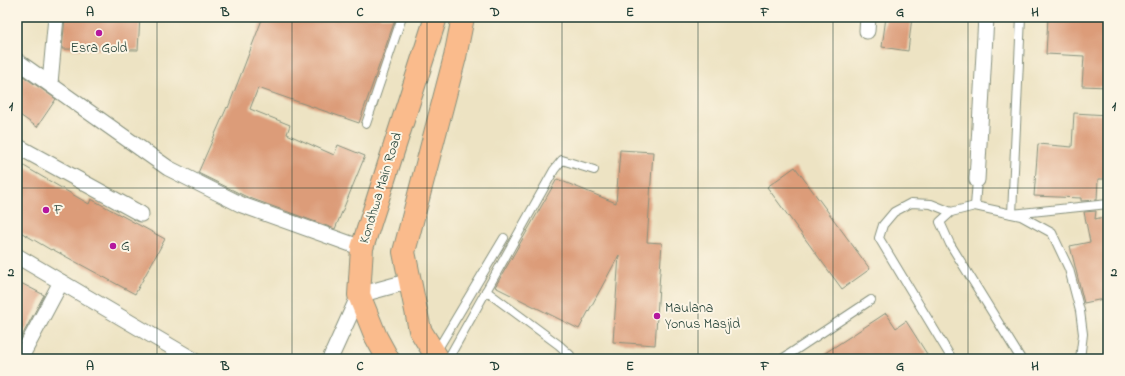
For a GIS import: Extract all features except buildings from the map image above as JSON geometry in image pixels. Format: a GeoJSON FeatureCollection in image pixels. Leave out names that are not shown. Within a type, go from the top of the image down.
{"type":"FeatureCollection","features":[{"type":"Feature","properties":{"kind":"main road","name":"Kondhwa Main Road"},"geometry":{"type":"LineString","coordinates":[[382,356],[359,294],[362,248],[436,17]]}},
{"type":"Feature","properties":{"kind":"main road"},"geometry":{"type":"LineString","coordinates":[[440,358],[420,330],[404,252],[455,57],[463,17]]}},
{"type":"Feature","properties":{"kind":"street"},"geometry":{"type":"LineString","coordinates":[[50,83],[56,17]]}},
{"type":"Feature","properties":{"kind":"street"},"geometry":{"type":"LineString","coordinates":[[977,180],[986,17]]}},
{"type":"Feature","properties":{"kind":"street"},"geometry":{"type":"LineString","coordinates":[[17,61],[168,168],[242,204],[362,248]]}},
{"type":"Feature","properties":{"kind":"street"},"geometry":{"type":"LineString","coordinates":[[17,146],[141,214]]}},
{"type":"Feature","properties":{"kind":"street"},"geometry":{"type":"LineString","coordinates":[[17,256],[192,359]]}},
{"type":"Feature","properties":{"kind":"street"},"geometry":{"type":"LineString","coordinates":[[330,359],[359,294],[410,281]]}},
{"type":"Feature","properties":{"kind":"street"},"geometry":{"type":"LineString","coordinates":[[20,359],[61,282]]}},
{"type":"Feature","properties":{"kind":"lane"},"geometry":{"type":"LineString","coordinates":[[366,124],[402,17]]}},
{"type":"Feature","properties":{"kind":"lane"},"geometry":{"type":"LineString","coordinates":[[1012,214],[1021,17]]}},
{"type":"Feature","properties":{"kind":"lane"},"geometry":{"type":"LineString","coordinates":[[440,358],[486,291],[554,170],[562,160],[594,170]]}},
{"type":"Feature","properties":{"kind":"lane"},"geometry":{"type":"LineString","coordinates":[[975,206],[977,180]]}},
{"type":"Feature","properties":{"kind":"lane"},"geometry":{"type":"LineString","coordinates":[[951,212],[931,204],[911,203],[894,212],[883,225],[879,238],[952,359]]}},
{"type":"Feature","properties":{"kind":"lane"},"geometry":{"type":"LineString","coordinates":[[1012,214],[1108,204]]}},
{"type":"Feature","properties":{"kind":"lane"},"geometry":{"type":"LineString","coordinates":[[1021,359],[948,238],[940,222],[951,212],[975,206],[1020,216],[1052,233],[1069,269],[1080,310],[1083,334],[1080,359]]}},
{"type":"Feature","properties":{"kind":"lane"},"geometry":{"type":"LineString","coordinates":[[440,358],[504,238]]}},
{"type":"Feature","properties":{"kind":"lane"},"geometry":{"type":"LineString","coordinates":[[486,291],[560,345],[570,355]]}},
{"type":"Feature","properties":{"kind":"lane"},"geometry":{"type":"LineString","coordinates":[[782,359],[871,300]]}},
{"type":"Feature","properties":{"kind":"place","name":"Esra Gold"},"geometry":{"type":"Point","coordinates":[99,33]}},
{"type":"Feature","properties":{"kind":"place","name":"F"},"geometry":{"type":"Point","coordinates":[46,210]}},
{"type":"Feature","properties":{"kind":"place","name":"G"},"geometry":{"type":"Point","coordinates":[113,246]}},
{"type":"Feature","properties":{"kind":"place","name":"Maulana Yonus Masjid"},"geometry":{"type":"Point","coordinates":[657,316]}}]}
